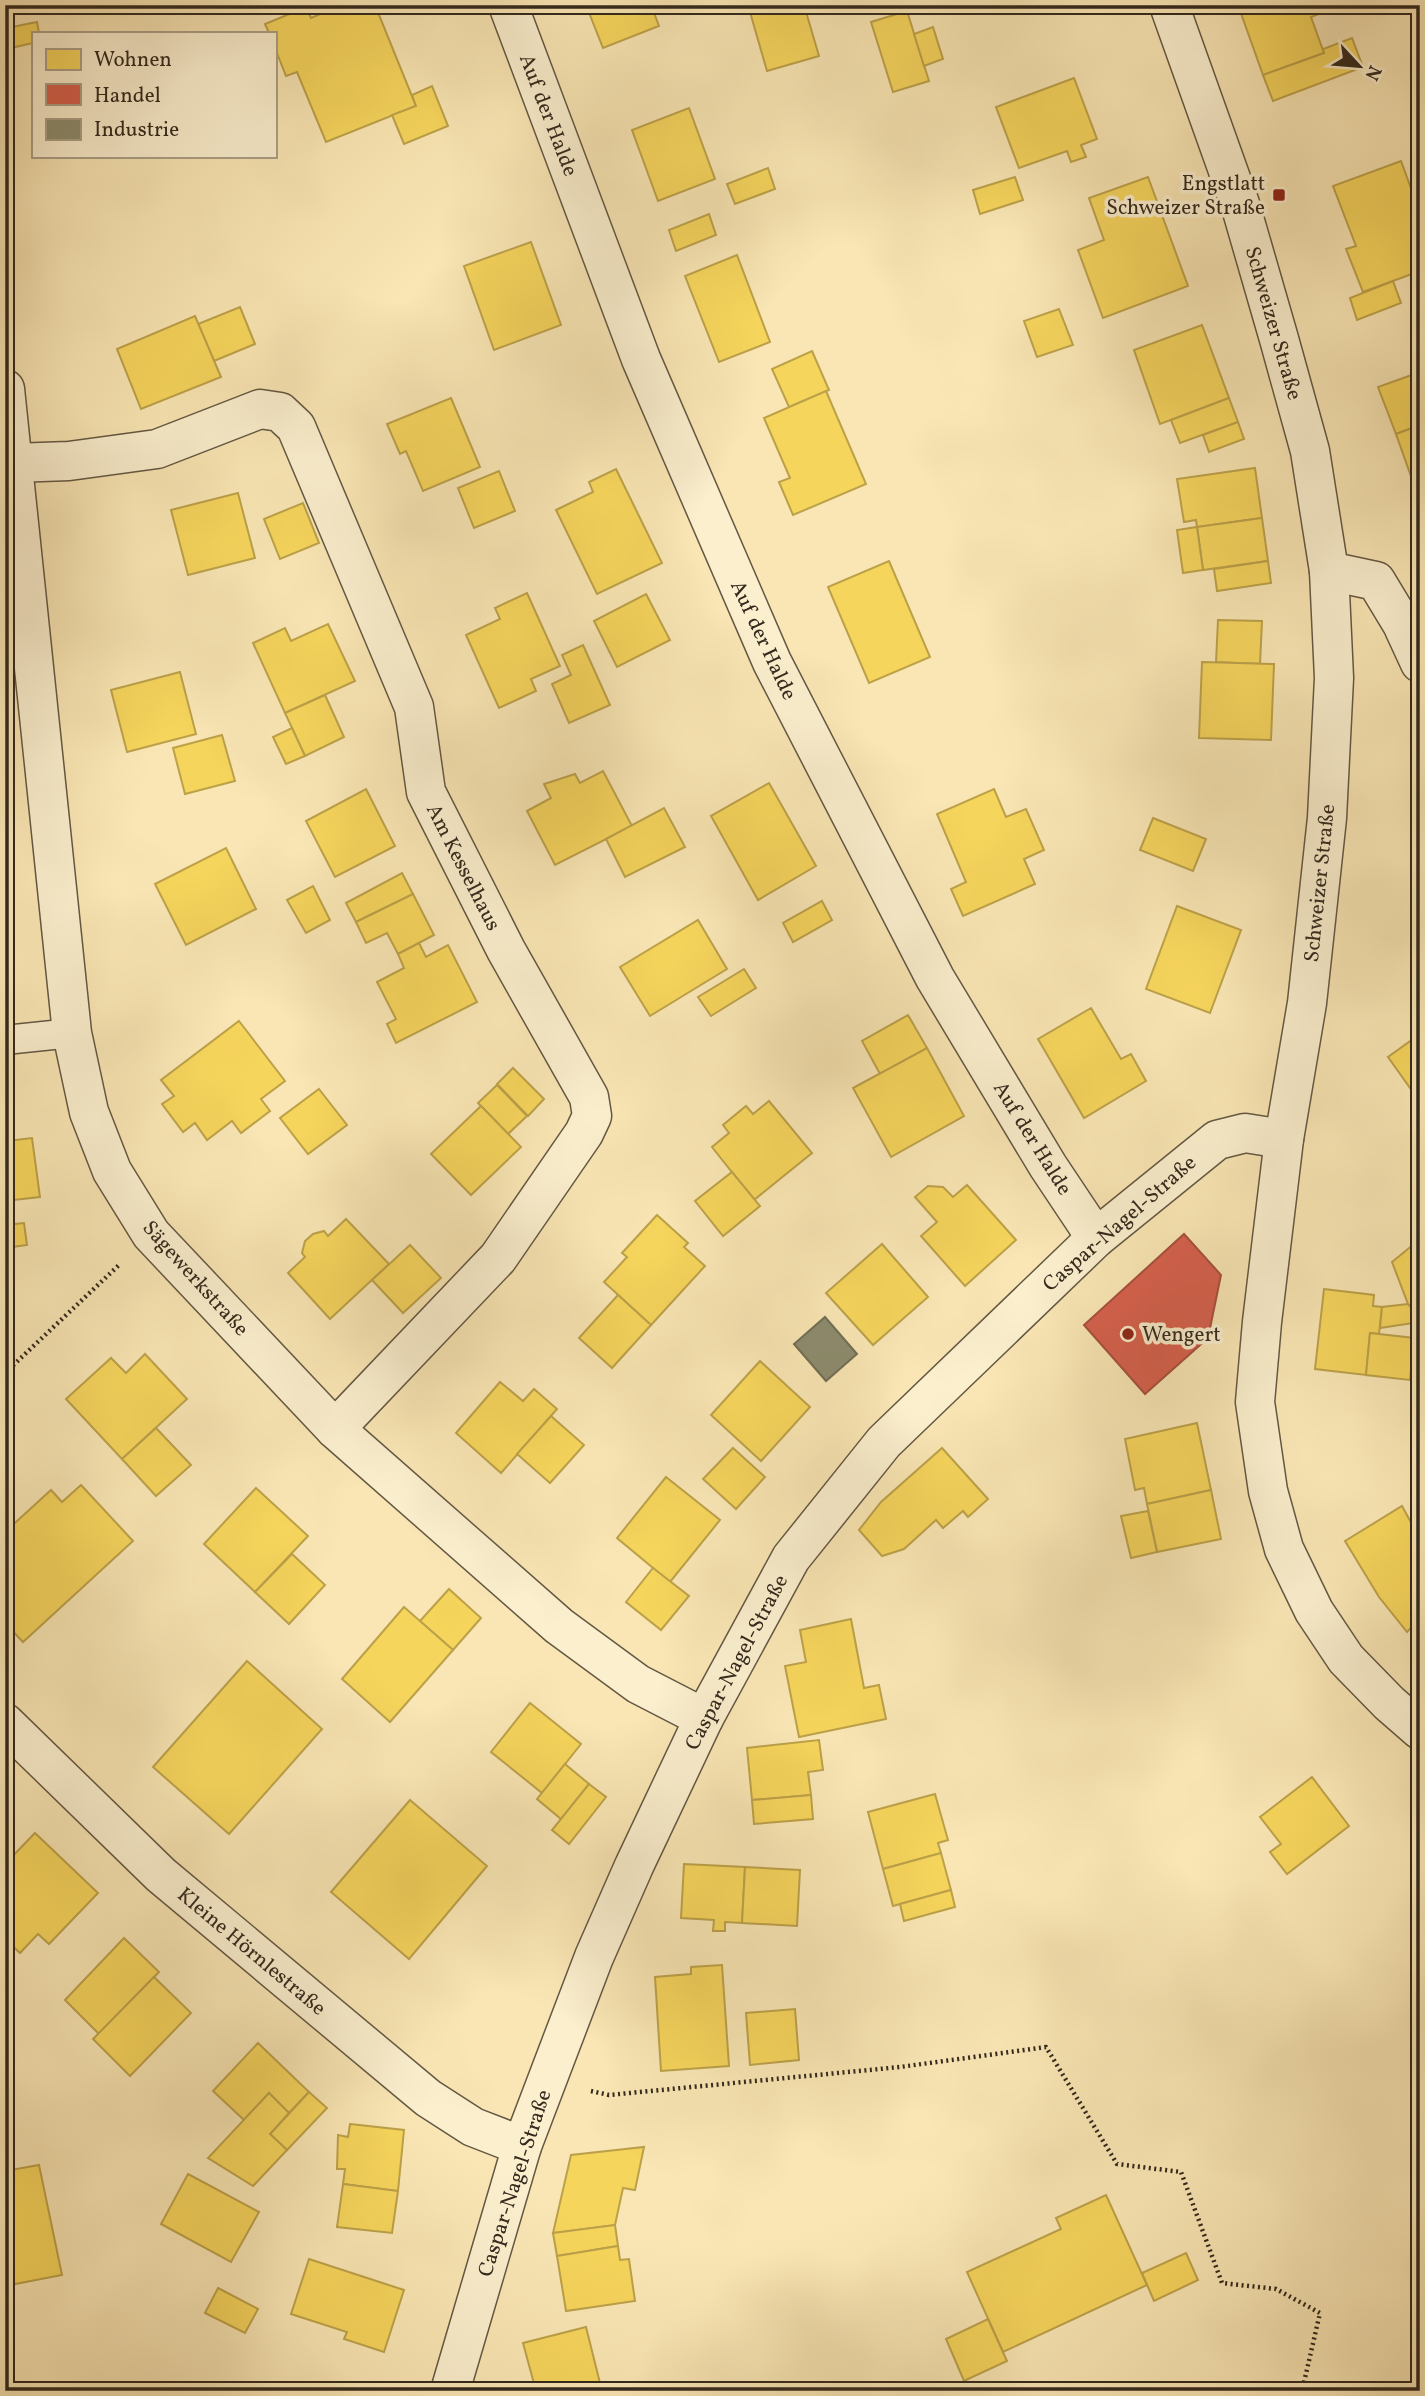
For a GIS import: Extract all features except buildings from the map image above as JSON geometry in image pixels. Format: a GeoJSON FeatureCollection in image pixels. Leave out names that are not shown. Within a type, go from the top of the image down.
{"type":"FeatureCollection","features":[{"type":"Feature","properties":{"kind":"street","name":"Auf der Halde"},"geometry":{"type":"LineString","coordinates":[[508,5],[640,359],[772,662],[935,978],[1048,1166],[1096,1238]]}},
{"type":"Feature","properties":{"kind":"street","name":"Schweizer Straße"},"geometry":{"type":"LineString","coordinates":[[1169,5],[1240,204],[1283,351],[1310,450],[1329,571],[1334,678],[1327,818],[1307,1003],[1284,1139],[1255,1402],[1268,1491],[1284,1549],[1314,1611],[1346,1659],[1420,1730]]}},
{"type":"Feature","properties":{"kind":"street","name":"Sägewerkstraße"},"geometry":{"type":"LineString","coordinates":[[5,389],[13,463],[18,625],[72,1033],[89,1112],[112,1171],[151,1234],[335,1429],[559,1626],[638,1684],[704,1718]]}},
{"type":"Feature","properties":{"kind":"street","name":"Am Kesselhaus"},"geometry":{"type":"LineString","coordinates":[[13,463],[69,461],[157,449],[260,409],[280,412],[296,427],[414,707],[426,792],[506,950],[589,1097],[592,1116],[584,1133],[498,1258],[335,1429]]}},
{"type":"Feature","properties":{"kind":"street"},"geometry":{"type":"LineString","coordinates":[[1329,571],[1376,581],[1402,624],[1420,663]]}},
{"type":"Feature","properties":{"kind":"street","name":"Caspar-Nagel-Straße"},"geometry":{"type":"LineString","coordinates":[[450,2391],[522,2146],[599,1946],[704,1718],[791,1559],[876,1452],[1096,1238],[1217,1140],[1245,1133],[1284,1139]]}},
{"type":"Feature","properties":{"kind":"street","name":"Kleine Hörnlestraße"},"geometry":{"type":"LineString","coordinates":[[5,1723],[161,1875],[428,2098],[472,2127],[522,2146]]}},
{"type":"Feature","properties":{"kind":"lane"},"geometry":{"type":"LineString","coordinates":[[5,1040],[72,1033]]}},
{"type":"Feature","properties":{"kind":"path"},"geometry":{"type":"LineString","coordinates":[[5,1373],[151,1234]]}},
{"type":"Feature","properties":{"kind":"path"},"geometry":{"type":"LineString","coordinates":[[546,2081],[609,2095],[900,2067],[1046,2047],[1117,2164],[1181,2172],[1222,2283],[1276,2289],[1320,2313],[1302,2391]]}},
{"type":"Feature","properties":{"kind":"place","name":"Engstlatt Schweizer Straße"},"geometry":{"type":"Point","coordinates":[1279,195]}},
{"type":"Feature","properties":{"kind":"place","name":"Wengert"},"geometry":{"type":"Point","coordinates":[1128,1334]}}]}
